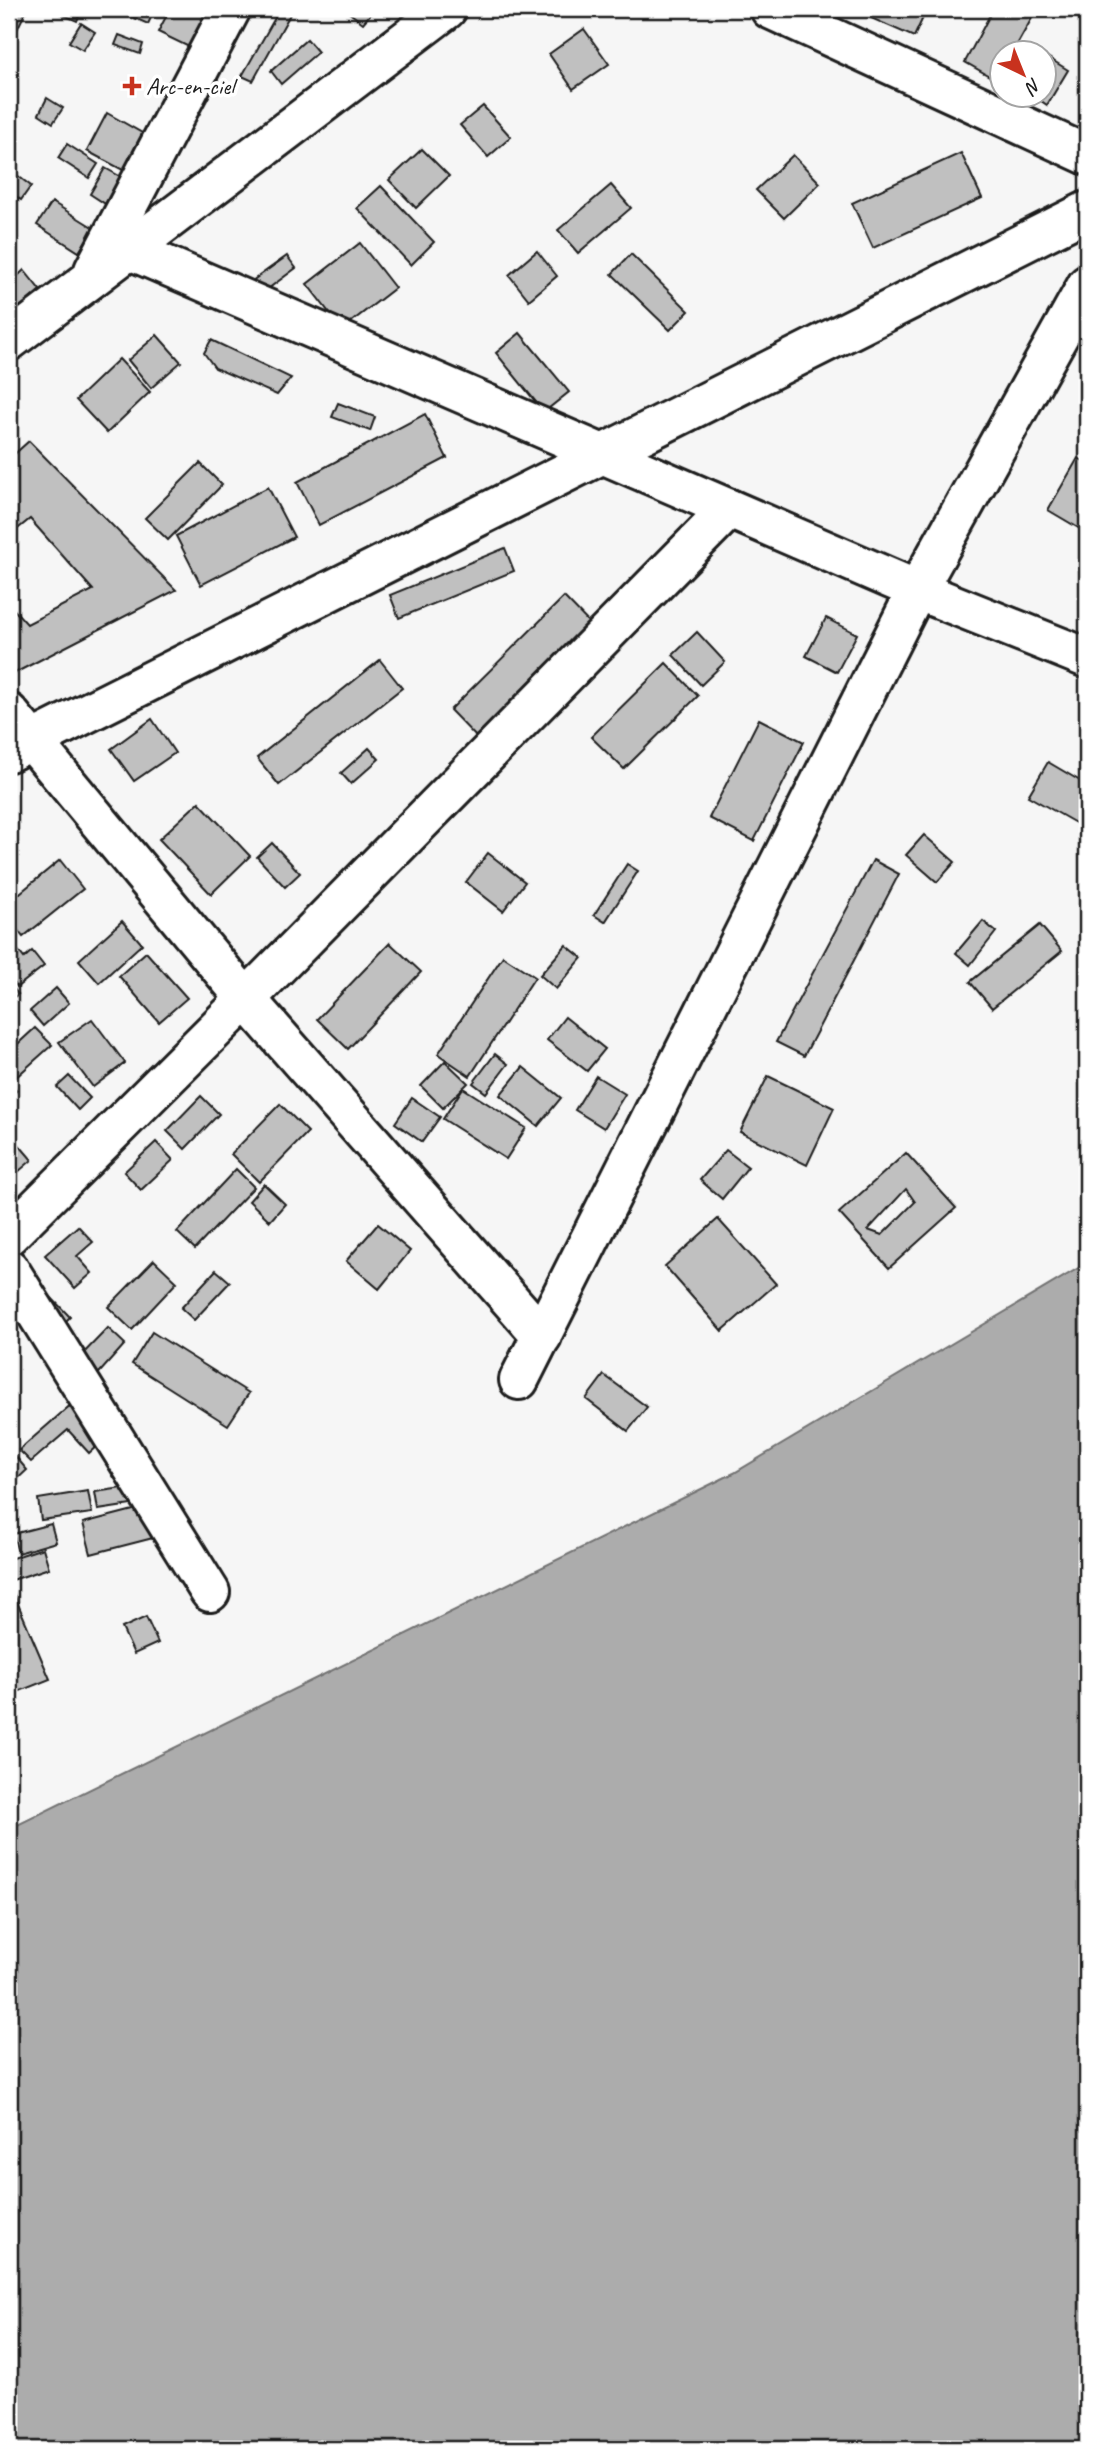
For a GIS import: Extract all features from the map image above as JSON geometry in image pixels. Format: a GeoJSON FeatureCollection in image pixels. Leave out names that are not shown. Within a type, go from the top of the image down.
{"type":"FeatureCollection","features":[{"type":"Feature","properties":{"kind":"street"},"geometry":{"type":"LineString","coordinates":[[88,280],[231,9]]}},
{"type":"Feature","properties":{"kind":"street"},"geometry":{"type":"LineString","coordinates":[[9,341],[447,9]]}},
{"type":"Feature","properties":{"kind":"street"},"geometry":{"type":"LineString","coordinates":[[770,9],[1087,155]]}},
{"type":"Feature","properties":{"kind":"street"},"geometry":{"type":"LineString","coordinates":[[542,1336],[17,735],[602,454],[1087,211]]}},
{"type":"Feature","properties":{"kind":"street"},"geometry":{"type":"LineString","coordinates":[[128,249],[917,590],[1087,658]]}},
{"type":"Feature","properties":{"kind":"street"},"geometry":{"type":"LineString","coordinates":[[519,1380],[917,590],[1087,285]]}},
{"type":"Feature","properties":{"kind":"street"},"geometry":{"type":"LineString","coordinates":[[9,1235],[729,509]]}},
{"type":"Feature","properties":{"kind":"street"},"geometry":{"type":"LineString","coordinates":[[9,1269],[211,1592]]}},
{"type":"Feature","properties":{"kind":"shaded area"},"geometry":{"type":"Polygon","coordinates":[[[1087,1263],[1087,2449],[9,2449],[9,1829],[734,1473],[1087,1263]]]}},
{"type":"Feature","properties":{"kind":"building"},"geometry":{"type":"Polygon","coordinates":[[[9,9],[27,9],[9,46],[9,9]]]}},
{"type":"Feature","properties":{"kind":"building"},"geometry":{"type":"Polygon","coordinates":[[[58,9],[82,9],[77,21],[57,12],[58,9]]]}},
{"type":"Feature","properties":{"kind":"building"},"geometry":{"type":"Polygon","coordinates":[[[123,9],[155,9],[148,24],[121,12],[123,9]]]}},
{"type":"Feature","properties":{"kind":"building"},"geometry":{"type":"Polygon","coordinates":[[[170,9],[197,9],[207,14],[191,48],[158,32],[170,9]]]}},
{"type":"Feature","properties":{"kind":"building"},"geometry":{"type":"Polygon","coordinates":[[[280,9],[293,9],[253,81],[242,76],[280,9]]]}},
{"type":"Feature","properties":{"kind":"building"},"geometry":{"type":"Polygon","coordinates":[[[344,9],[375,9],[363,23],[344,9]]]}},
{"type":"Feature","properties":{"kind":"building"},"geometry":{"type":"Polygon","coordinates":[[[875,9],[927,9],[914,37],[871,18],[875,9]]]}},
{"type":"Feature","properties":{"kind":"building"},"geometry":{"type":"Polygon","coordinates":[[[993,9],[1037,9],[1021,38],[988,38],[988,75],[965,62],[993,9]]]}},
{"type":"Feature","properties":{"kind":"building"},"geometry":{"type":"Polygon","coordinates":[[[81,23],[95,32],[83,50],[69,42],[81,23]]]}},
{"type":"Feature","properties":{"kind":"building"},"geometry":{"type":"Polygon","coordinates":[[[584,29],[609,64],[573,89],[549,54],[584,29]]]}},
{"type":"Feature","properties":{"kind":"building"},"geometry":{"type":"Polygon","coordinates":[[[119,35],[143,44],[140,54],[115,45],[119,35]]]}},
{"type":"Feature","properties":{"kind":"building"},"geometry":{"type":"Polygon","coordinates":[[[307,39],[318,52],[281,84],[271,71],[307,39]]]}},
{"type":"Feature","properties":{"kind":"building"},"geometry":{"type":"Polygon","coordinates":[[[1058,64],[1068,70],[1058,87],[1058,64]]]}},
{"type":"Feature","properties":{"kind":"building"},"geometry":{"type":"Polygon","coordinates":[[[47,98],[63,108],[53,123],[39,114],[47,98]]]}},
{"type":"Feature","properties":{"kind":"building"},"geometry":{"type":"Polygon","coordinates":[[[483,106],[511,137],[488,157],[460,125],[483,106]]]}},
{"type":"Feature","properties":{"kind":"building"},"geometry":{"type":"Polygon","coordinates":[[[107,113],[156,141],[136,177],[87,151],[107,113]]]}},
{"type":"Feature","properties":{"kind":"building"},"geometry":{"type":"Polygon","coordinates":[[[67,144],[98,164],[89,178],[58,158],[67,144]]]}},
{"type":"Feature","properties":{"kind":"building"},"geometry":{"type":"Polygon","coordinates":[[[422,149],[449,176],[416,208],[389,180],[422,149]]]}},
{"type":"Feature","properties":{"kind":"building"},"geometry":{"type":"Polygon","coordinates":[[[961,153],[982,198],[873,248],[852,203],[961,153]]]}},
{"type":"Feature","properties":{"kind":"building"},"geometry":{"type":"Polygon","coordinates":[[[793,155],[820,183],[784,218],[756,190],[793,155]]]}},
{"type":"Feature","properties":{"kind":"building"},"geometry":{"type":"Polygon","coordinates":[[[105,168],[123,178],[107,205],[90,194],[105,168]]]}},
{"type":"Feature","properties":{"kind":"building"},"geometry":{"type":"Polygon","coordinates":[[[9,169],[31,186],[21,200],[9,191],[9,169]]]}},
{"type":"Feature","properties":{"kind":"building"},"geometry":{"type":"Polygon","coordinates":[[[611,185],[631,208],[578,253],[558,230],[611,185]]]}},
{"type":"Feature","properties":{"kind":"building"},"geometry":{"type":"Polygon","coordinates":[[[381,186],[434,242],[411,265],[357,208],[381,186]]]}},
{"type":"Feature","properties":{"kind":"building"},"geometry":{"type":"Polygon","coordinates":[[[52,202],[94,228],[79,252],[37,225],[52,202]]]}},
{"type":"Feature","properties":{"kind":"building"},"geometry":{"type":"Polygon","coordinates":[[[360,243],[395,288],[342,329],[307,284],[360,243]]]}},
{"type":"Feature","properties":{"kind":"building"},"geometry":{"type":"Polygon","coordinates":[[[537,251],[557,276],[529,300],[509,275],[537,251]]]}},
{"type":"Feature","properties":{"kind":"building"},"geometry":{"type":"Polygon","coordinates":[[[631,254],[689,311],[670,330],[612,274],[631,254]]]}},
{"type":"Feature","properties":{"kind":"building"},"geometry":{"type":"Polygon","coordinates":[[[287,256],[296,268],[261,294],[252,281],[287,256]]]}},
{"type":"Feature","properties":{"kind":"building"},"geometry":{"type":"Polygon","coordinates":[[[24,270],[40,290],[9,317],[9,284],[24,270]]]}},
{"type":"Feature","properties":{"kind":"building"},"geometry":{"type":"Polygon","coordinates":[[[520,333],[569,392],[544,412],[496,353],[520,333]]]}},
{"type":"Feature","properties":{"kind":"building"},"geometry":{"type":"Polygon","coordinates":[[[157,335],[181,362],[151,388],[128,360],[157,335]]]}},
{"type":"Feature","properties":{"kind":"building"},"geometry":{"type":"Polygon","coordinates":[[[211,340],[291,378],[277,395],[215,368],[204,353],[211,340]]]}},
{"type":"Feature","properties":{"kind":"building"},"geometry":{"type":"Polygon","coordinates":[[[119,359],[150,392],[107,433],[76,400],[119,359]]]}},
{"type":"Feature","properties":{"kind":"building"},"geometry":{"type":"Polygon","coordinates":[[[338,403],[375,417],[370,431],[332,417],[338,403]]]}},
{"type":"Feature","properties":{"kind":"building"},"geometry":{"type":"Polygon","coordinates":[[[425,414],[447,458],[319,525],[297,482],[425,414]]]}},
{"type":"Feature","properties":{"kind":"building"},"geometry":{"type":"Polygon","coordinates":[[[29,441],[176,590],[9,676],[9,604],[27,624],[93,590],[30,519],[9,536],[9,459],[29,441]]]}},
{"type":"Feature","properties":{"kind":"building"},"geometry":{"type":"Polygon","coordinates":[[[1078,458],[1087,463],[1087,533],[1048,510],[1078,458]]]}},
{"type":"Feature","properties":{"kind":"building"},"geometry":{"type":"Polygon","coordinates":[[[200,463],[222,485],[168,540],[145,518],[200,463]]]}},
{"type":"Feature","properties":{"kind":"building"},"geometry":{"type":"Polygon","coordinates":[[[268,487],[294,537],[201,585],[176,536],[268,487]]]}},
{"type":"Feature","properties":{"kind":"building"},"geometry":{"type":"Polygon","coordinates":[[[505,548],[514,571],[399,618],[390,595],[505,548]]]}},
{"type":"Feature","properties":{"kind":"building"},"geometry":{"type":"Polygon","coordinates":[[[564,597],[596,630],[482,743],[450,710],[564,597]]]}},
{"type":"Feature","properties":{"kind":"building"},"geometry":{"type":"Polygon","coordinates":[[[826,618],[857,634],[837,672],[806,656],[826,618]]]}},
{"type":"Feature","properties":{"kind":"building"},"geometry":{"type":"Polygon","coordinates":[[[697,632],[725,662],[701,685],[673,655],[697,632]]]}},
{"type":"Feature","properties":{"kind":"building"},"geometry":{"type":"Polygon","coordinates":[[[380,660],[402,688],[279,785],[257,758],[380,660]]]}},
{"type":"Feature","properties":{"kind":"building"},"geometry":{"type":"Polygon","coordinates":[[[666,663],[698,696],[624,769],[591,737],[666,663]]]}},
{"type":"Feature","properties":{"kind":"building"},"geometry":{"type":"Polygon","coordinates":[[[152,719],[175,753],[134,781],[111,749],[152,719]]]}},
{"type":"Feature","properties":{"kind":"building"},"geometry":{"type":"Polygon","coordinates":[[[759,719],[804,742],[754,841],[709,818],[759,719]]]}},
{"type":"Feature","properties":{"kind":"building"},"geometry":{"type":"Polygon","coordinates":[[[369,748],[379,759],[351,784],[341,773],[369,748]]]}},
{"type":"Feature","properties":{"kind":"building"},"geometry":{"type":"Polygon","coordinates":[[[1048,762],[1087,785],[1087,811],[1079,825],[1028,796],[1048,762]]]}},
{"type":"Feature","properties":{"kind":"building"},"geometry":{"type":"Polygon","coordinates":[[[199,802],[250,856],[211,894],[159,839],[199,802]]]}},
{"type":"Feature","properties":{"kind":"building"},"geometry":{"type":"Polygon","coordinates":[[[924,835],[955,862],[937,882],[906,855],[924,835]]]}},
{"type":"Feature","properties":{"kind":"building"},"geometry":{"type":"Polygon","coordinates":[[[272,843],[300,873],[285,887],[257,857],[272,843]]]}},
{"type":"Feature","properties":{"kind":"building"},"geometry":{"type":"Polygon","coordinates":[[[488,853],[525,882],[503,911],[466,882],[488,853]]]}},
{"type":"Feature","properties":{"kind":"building"},"geometry":{"type":"Polygon","coordinates":[[[60,860],[83,889],[23,937],[9,919],[9,902],[60,860]]]}},
{"type":"Feature","properties":{"kind":"building"},"geometry":{"type":"Polygon","coordinates":[[[873,860],[899,874],[804,1056],[776,1042],[873,860]]]}},
{"type":"Feature","properties":{"kind":"building"},"geometry":{"type":"Polygon","coordinates":[[[627,864],[638,871],[605,922],[594,915],[627,864]]]}},
{"type":"Feature","properties":{"kind":"building"},"geometry":{"type":"Polygon","coordinates":[[[122,921],[142,944],[99,983],[79,960],[122,921]]]}},
{"type":"Feature","properties":{"kind":"building"},"geometry":{"type":"Polygon","coordinates":[[[983,921],[996,932],[970,965],[956,953],[983,921]]]}},
{"type":"Feature","properties":{"kind":"building"},"geometry":{"type":"Polygon","coordinates":[[[1040,925],[1062,951],[992,1008],[970,982],[1040,925]]]}},
{"type":"Feature","properties":{"kind":"building"},"geometry":{"type":"Polygon","coordinates":[[[390,943],[421,972],[348,1049],[317,1019],[390,943]]]}},
{"type":"Feature","properties":{"kind":"building"},"geometry":{"type":"Polygon","coordinates":[[[13,944],[24,958],[32,951],[44,966],[17,987],[9,976],[9,948],[13,944]]]}},
{"type":"Feature","properties":{"kind":"building"},"geometry":{"type":"Polygon","coordinates":[[[566,945],[582,958],[556,989],[540,975],[566,945]]]}},
{"type":"Feature","properties":{"kind":"building"},"geometry":{"type":"Polygon","coordinates":[[[146,952],[187,998],[159,1022],[119,976],[146,952]]]}},
{"type":"Feature","properties":{"kind":"building"},"geometry":{"type":"Polygon","coordinates":[[[503,956],[535,977],[470,1076],[438,1054],[503,956]]]}},
{"type":"Feature","properties":{"kind":"building"},"geometry":{"type":"Polygon","coordinates":[[[9,983],[18,994],[9,1001],[9,983]]]}},
{"type":"Feature","properties":{"kind":"building"},"geometry":{"type":"Polygon","coordinates":[[[56,988],[69,1003],[43,1026],[30,1011],[56,988]]]}},
{"type":"Feature","properties":{"kind":"building"},"geometry":{"type":"Polygon","coordinates":[[[565,1017],[605,1049],[587,1071],[547,1040],[565,1017]]]}},
{"type":"Feature","properties":{"kind":"building"},"geometry":{"type":"Polygon","coordinates":[[[92,1019],[125,1063],[93,1087],[59,1042],[92,1019]]]}},
{"type":"Feature","properties":{"kind":"building"},"geometry":{"type":"Polygon","coordinates":[[[35,1028],[52,1045],[14,1079],[9,1073],[9,1052],[35,1028]]]}},
{"type":"Feature","properties":{"kind":"building"},"geometry":{"type":"Polygon","coordinates":[[[495,1054],[508,1064],[486,1093],[473,1083],[495,1054]]]}},
{"type":"Feature","properties":{"kind":"building"},"geometry":{"type":"Polygon","coordinates":[[[445,1061],[468,1083],[443,1108],[421,1086],[445,1061]]]}},
{"type":"Feature","properties":{"kind":"building"},"geometry":{"type":"Polygon","coordinates":[[[523,1067],[561,1098],[538,1126],[500,1095],[523,1067]]]}},
{"type":"Feature","properties":{"kind":"building"},"geometry":{"type":"Polygon","coordinates":[[[69,1076],[90,1098],[78,1110],[57,1087],[69,1076]]]}},
{"type":"Feature","properties":{"kind":"building"},"geometry":{"type":"Polygon","coordinates":[[[596,1076],[625,1094],[604,1128],[575,1110],[596,1076]]]}},
{"type":"Feature","properties":{"kind":"building"},"geometry":{"type":"Polygon","coordinates":[[[768,1076],[834,1108],[807,1165],[740,1132],[768,1076]]]}},
{"type":"Feature","properties":{"kind":"building"},"geometry":{"type":"Polygon","coordinates":[[[9,1083],[17,1090],[9,1099],[9,1083]]]}},
{"type":"Feature","properties":{"kind":"building"},"geometry":{"type":"Polygon","coordinates":[[[463,1088],[526,1128],[506,1159],[443,1119],[463,1088]]]}},
{"type":"Feature","properties":{"kind":"building"},"geometry":{"type":"Polygon","coordinates":[[[201,1096],[219,1114],[185,1149],[167,1131],[201,1096]]]}},
{"type":"Feature","properties":{"kind":"building"},"geometry":{"type":"Polygon","coordinates":[[[412,1098],[440,1117],[422,1142],[395,1123],[412,1098]]]}},
{"type":"Feature","properties":{"kind":"building"},"geometry":{"type":"Polygon","coordinates":[[[280,1104],[308,1132],[259,1182],[231,1154],[280,1104]]]}},
{"type":"Feature","properties":{"kind":"building"},"geometry":{"type":"Polygon","coordinates":[[[9,1133],[32,1160],[11,1178],[9,1175],[9,1133]]]}},
{"type":"Feature","properties":{"kind":"building"},"geometry":{"type":"Polygon","coordinates":[[[156,1142],[173,1160],[141,1190],[124,1172],[156,1142]]]}},
{"type":"Feature","properties":{"kind":"building"},"geometry":{"type":"Polygon","coordinates":[[[726,1150],[748,1167],[722,1199],[700,1180],[726,1150]]]}},
{"type":"Feature","properties":{"kind":"building"},"geometry":{"type":"Polygon","coordinates":[[[906,1153],[956,1208],[889,1268],[839,1213],[906,1153]],[[906,1189],[868,1230],[882,1235],[915,1202],[906,1189]]]}},
{"type":"Feature","properties":{"kind":"building"},"geometry":{"type":"Polygon","coordinates":[[[236,1169],[254,1187],[195,1249],[177,1232],[236,1169]]]}},
{"type":"Feature","properties":{"kind":"building"},"geometry":{"type":"Polygon","coordinates":[[[264,1184],[285,1204],[270,1221],[249,1201],[264,1184]]]}},
{"type":"Feature","properties":{"kind":"building"},"geometry":{"type":"Polygon","coordinates":[[[718,1219],[776,1284],[722,1331],[665,1266],[718,1219]]]}},
{"type":"Feature","properties":{"kind":"building"},"geometry":{"type":"Polygon","coordinates":[[[378,1224],[410,1251],[379,1289],[346,1261],[378,1224]]]}},
{"type":"Feature","properties":{"kind":"building"},"geometry":{"type":"Polygon","coordinates":[[[78,1226],[93,1242],[77,1256],[92,1273],[75,1288],[45,1255],[78,1226]]]}},
{"type":"Feature","properties":{"kind":"building"},"geometry":{"type":"Polygon","coordinates":[[[154,1260],[177,1282],[132,1330],[108,1307],[154,1260]]]}},
{"type":"Feature","properties":{"kind":"building"},"geometry":{"type":"Polygon","coordinates":[[[216,1270],[230,1282],[194,1320],[181,1308],[216,1270]]]}},
{"type":"Feature","properties":{"kind":"building"},"geometry":{"type":"Polygon","coordinates":[[[48,1294],[70,1317],[58,1329],[36,1305],[48,1294]]]}},
{"type":"Feature","properties":{"kind":"building"},"geometry":{"type":"Polygon","coordinates":[[[108,1328],[125,1344],[92,1381],[74,1363],[108,1328]]]}},
{"type":"Feature","properties":{"kind":"building"},"geometry":{"type":"Polygon","coordinates":[[[152,1332],[249,1393],[228,1425],[132,1364],[152,1332]]]}},
{"type":"Feature","properties":{"kind":"building"},"geometry":{"type":"Polygon","coordinates":[[[604,1375],[647,1407],[628,1431],[586,1399],[604,1375]]]}},
{"type":"Feature","properties":{"kind":"building"},"geometry":{"type":"Polygon","coordinates":[[[73,1403],[105,1439],[89,1453],[68,1430],[31,1462],[19,1450],[73,1403]]]}},
{"type":"Feature","properties":{"kind":"building"},"geometry":{"type":"Polygon","coordinates":[[[16,1457],[27,1470],[9,1487],[9,1464],[16,1457]]]}},
{"type":"Feature","properties":{"kind":"building"},"geometry":{"type":"Polygon","coordinates":[[[136,1486],[138,1504],[98,1510],[95,1492],[136,1486]]]}},
{"type":"Feature","properties":{"kind":"building"},"geometry":{"type":"Polygon","coordinates":[[[88,1491],[92,1513],[41,1520],[38,1499],[88,1491]]]}},
{"type":"Feature","properties":{"kind":"building"},"geometry":{"type":"Polygon","coordinates":[[[145,1507],[153,1538],[91,1554],[83,1523],[145,1507]]]}},
{"type":"Feature","properties":{"kind":"building"},"geometry":{"type":"Polygon","coordinates":[[[51,1524],[56,1542],[18,1553],[13,1534],[51,1524]]]}},
{"type":"Feature","properties":{"kind":"building"},"geometry":{"type":"Polygon","coordinates":[[[43,1548],[49,1568],[9,1581],[9,1559],[43,1548]]]}},
{"type":"Feature","properties":{"kind":"building"},"geometry":{"type":"Polygon","coordinates":[[[9,1583],[50,1679],[10,1695],[9,1692],[9,1583]]]}},
{"type":"Feature","properties":{"kind":"building"},"geometry":{"type":"Polygon","coordinates":[[[146,1617],[158,1643],[134,1654],[122,1628],[146,1617]]]}},
{"type":"Feature","properties":{"kind":"place","name":"Arc-en-ciel"},"geometry":{"type":"Point","coordinates":[132,86]}}]}
